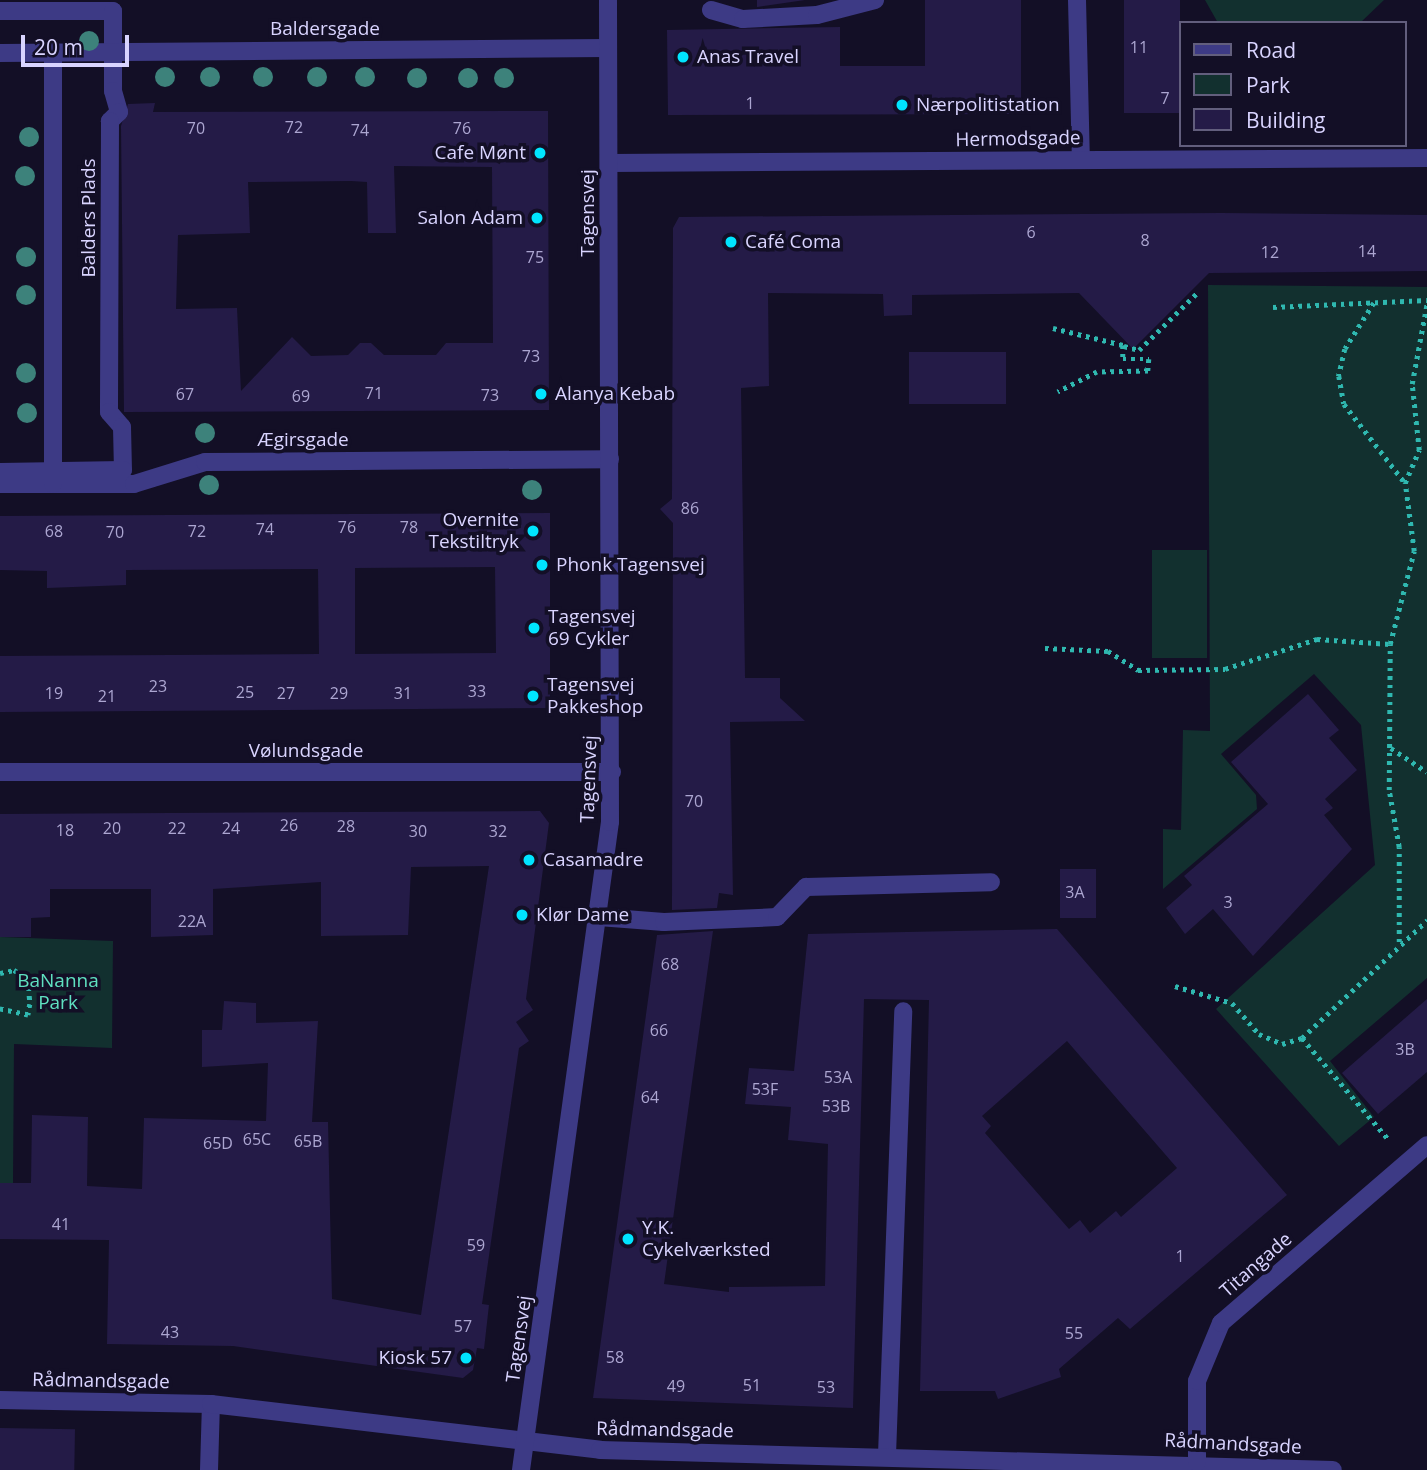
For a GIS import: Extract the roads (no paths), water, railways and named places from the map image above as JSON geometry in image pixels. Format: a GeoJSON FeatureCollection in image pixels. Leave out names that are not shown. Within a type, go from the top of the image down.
{"type":"FeatureCollection","features":[{"type":"Feature","properties":{"kind":"street","name":"Tagensvej"},"geometry":{"type":"LineString","coordinates":[[521,1470],[599,917],[612,772],[608,0]]}},
{"type":"Feature","properties":{"kind":"street"},"geometry":{"type":"LineString","coordinates":[[711,10],[743,19],[875,0]]}},
{"type":"Feature","properties":{"kind":"street"},"geometry":{"type":"LineString","coordinates":[[1077,0],[1081,159]]}},
{"type":"Feature","properties":{"kind":"street","name":"Balders Plads"},"geometry":{"type":"LineString","coordinates":[[0,10],[113,10],[119,112],[110,121],[109,412],[122,427],[123,470],[53,478],[0,472]]}},
{"type":"Feature","properties":{"kind":"street","name":"Baldersgade"},"geometry":{"type":"LineString","coordinates":[[0,54],[607,48]]}},
{"type":"Feature","properties":{"kind":"street","name":"Balders Plads"},"geometry":{"type":"LineString","coordinates":[[53,478],[54,52]]}},
{"type":"Feature","properties":{"kind":"street","name":"Hermodsgade"},"geometry":{"type":"LineString","coordinates":[[609,163],[1427,158]]}},
{"type":"Feature","properties":{"kind":"street","name":"Ægirsgade"},"geometry":{"type":"LineString","coordinates":[[0,484],[53,478],[134,484],[205,462],[610,459]]}},
{"type":"Feature","properties":{"kind":"street","name":"Vølundsgade"},"geometry":{"type":"LineString","coordinates":[[0,772],[612,772]]}},
{"type":"Feature","properties":{"kind":"street"},"geometry":{"type":"LineString","coordinates":[[599,917],[664,922],[777,917],[806,887],[990,883]]}},
{"type":"Feature","properties":{"kind":"street"},"geometry":{"type":"LineString","coordinates":[[887,1455],[903,1011]]}},
{"type":"Feature","properties":{"kind":"street","name":"Titangade"},"geometry":{"type":"LineString","coordinates":[[1197,1462],[1197,1381],[1221,1323],[1427,1144]]}},
{"type":"Feature","properties":{"kind":"street","name":"Rådmandsgade"},"geometry":{"type":"LineString","coordinates":[[0,1400],[211,1404],[600,1450],[887,1455],[923,1463],[1197,1462],[1333,1470]]}},
{"type":"Feature","properties":{"kind":"street"},"geometry":{"type":"LineString","coordinates":[[209,1470],[211,1404]]}},
{"type":"Feature","properties":{"kind":"place","name":"Anas Travel"},"geometry":{"type":"Point","coordinates":[683,57]}},
{"type":"Feature","properties":{"kind":"place","name":"Nærpolitistation"},"geometry":{"type":"Point","coordinates":[902,105]}},
{"type":"Feature","properties":{"kind":"place","name":"Cafe Mønt"},"geometry":{"type":"Point","coordinates":[540,153]}},
{"type":"Feature","properties":{"kind":"place","name":"Salon Adam"},"geometry":{"type":"Point","coordinates":[537,218]}},
{"type":"Feature","properties":{"kind":"place","name":"Café Coma"},"geometry":{"type":"Point","coordinates":[731,242]}},
{"type":"Feature","properties":{"kind":"place","name":"Alanya Kebab"},"geometry":{"type":"Point","coordinates":[541,394]}},
{"type":"Feature","properties":{"kind":"place","name":"Overnite Tekstiltryk"},"geometry":{"type":"Point","coordinates":[533,531]}},
{"type":"Feature","properties":{"kind":"place","name":"Phonk Tagensvej"},"geometry":{"type":"Point","coordinates":[542,565]}},
{"type":"Feature","properties":{"kind":"place","name":"Tagensvej 69 Cykler"},"geometry":{"type":"Point","coordinates":[534,628]}},
{"type":"Feature","properties":{"kind":"place","name":"Tagensvej Pakkeshop"},"geometry":{"type":"Point","coordinates":[533,696]}},
{"type":"Feature","properties":{"kind":"place","name":"Casamadre"},"geometry":{"type":"Point","coordinates":[529,860]}},
{"type":"Feature","properties":{"kind":"place","name":"Klør Dame"},"geometry":{"type":"Point","coordinates":[522,915]}},
{"type":"Feature","properties":{"kind":"place","name":"Y.K. Cykelværksted"},"geometry":{"type":"Point","coordinates":[628,1239]}},
{"type":"Feature","properties":{"kind":"place","name":"Kiosk 57"},"geometry":{"type":"Point","coordinates":[466,1358]}},
{"type":"Feature","properties":{"kind":"park label","name":"BaNanna Park"},"geometry":{"type":"Point","coordinates":[58,992]}}]}
